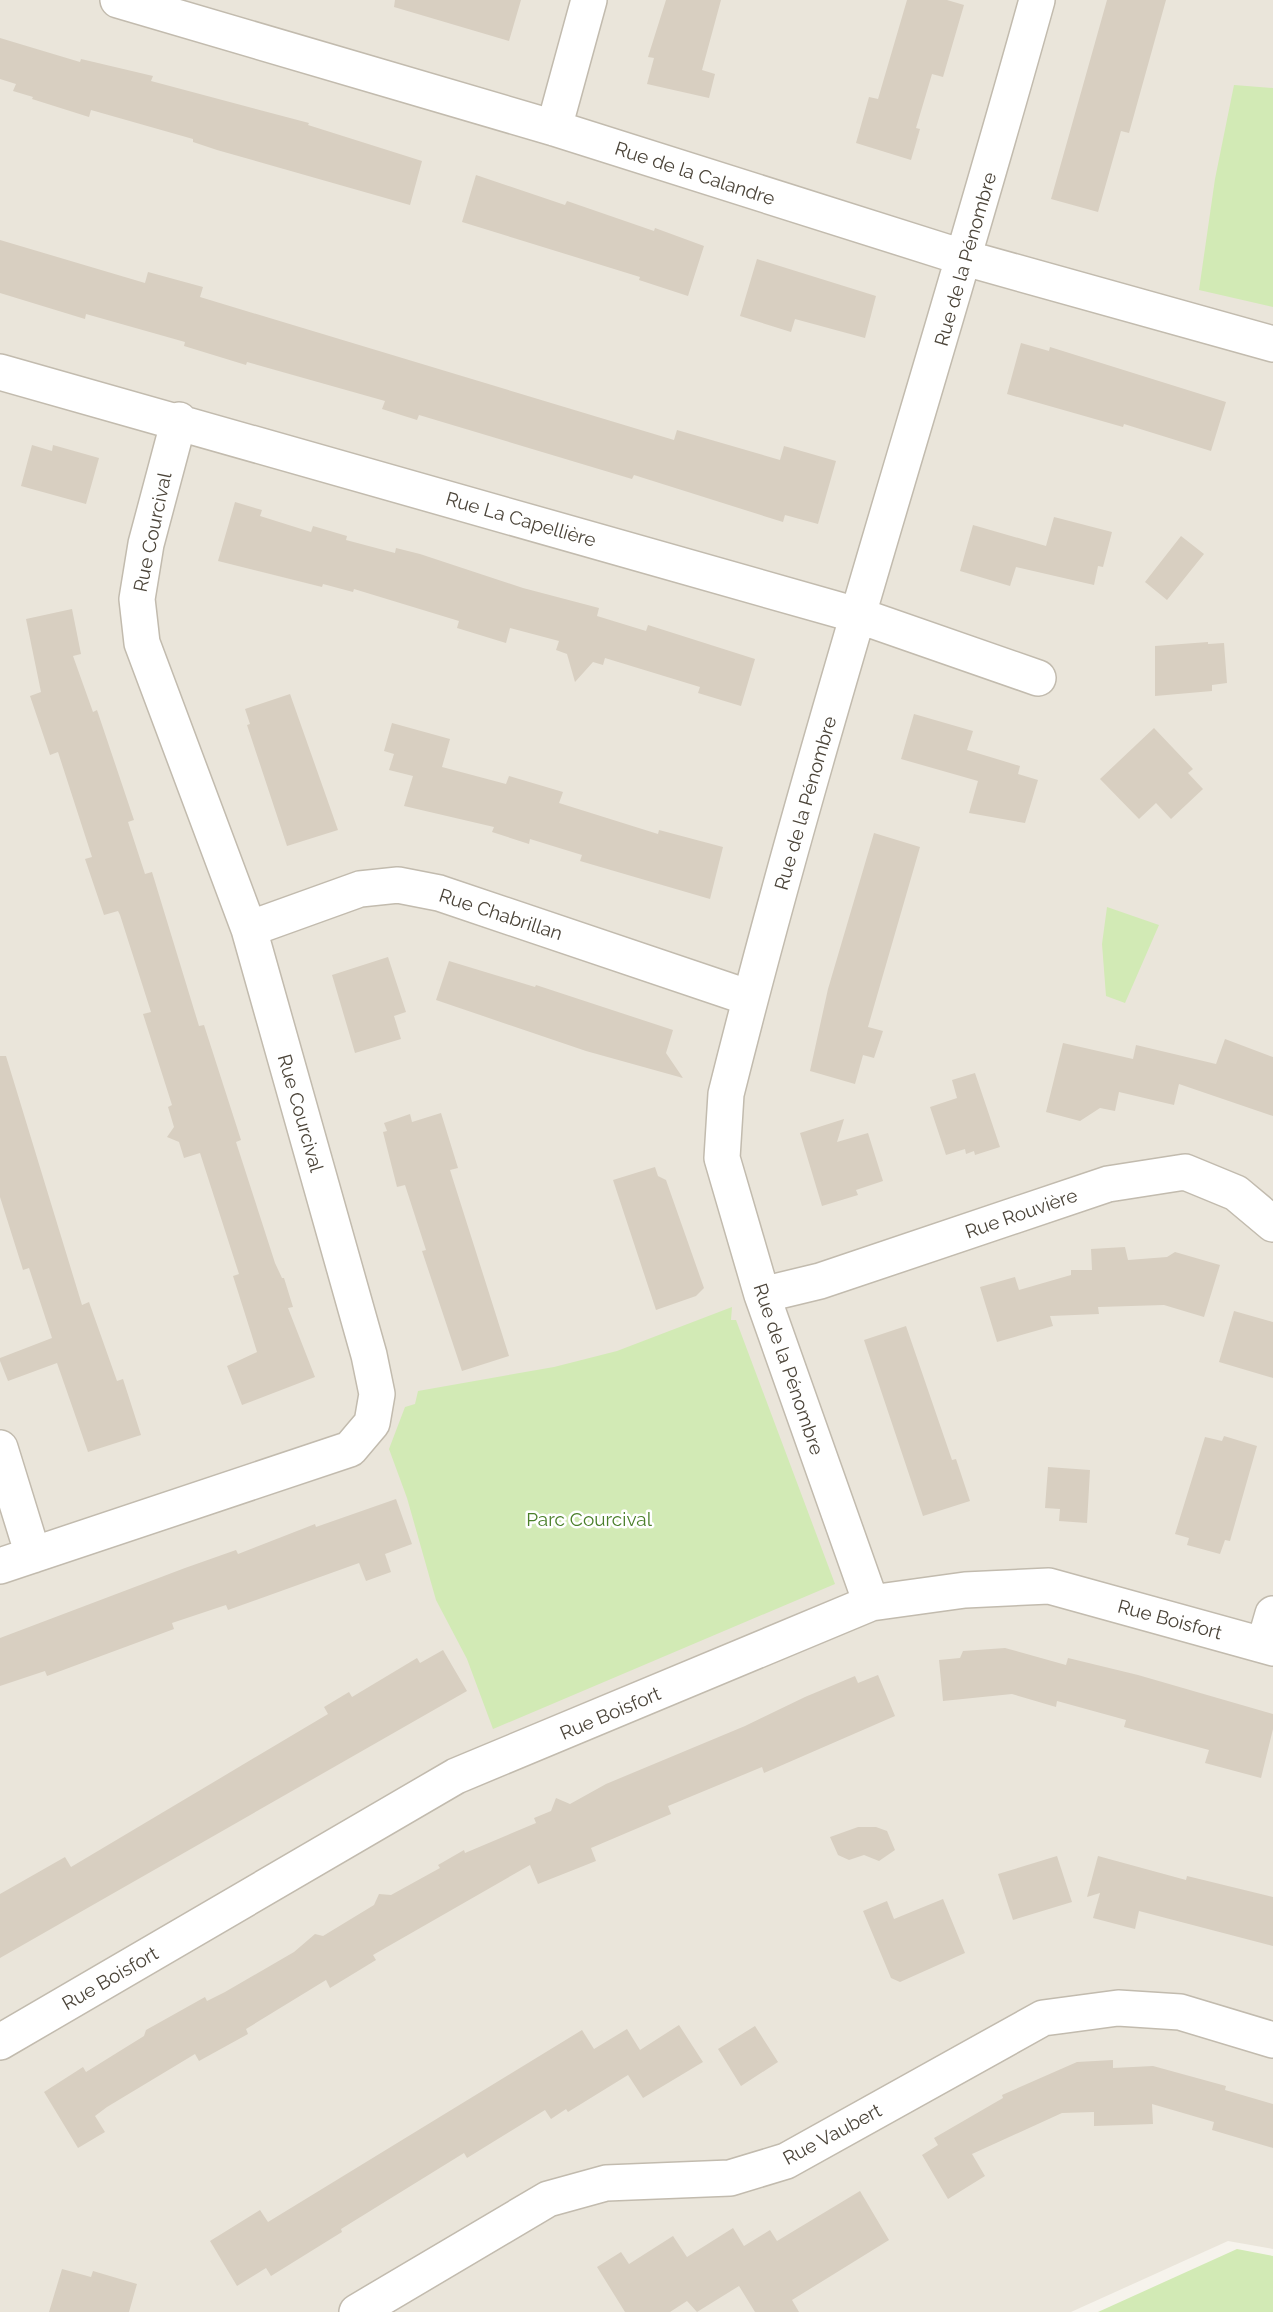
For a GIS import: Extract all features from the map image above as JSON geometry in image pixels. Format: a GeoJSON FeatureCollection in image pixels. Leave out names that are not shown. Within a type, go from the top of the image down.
{"type":"FeatureCollection","features":[{"type":"Feature","properties":{"kind":"street","name":"Rue de la Calandre"},"geometry":{"type":"LineString","coordinates":[[118,0],[554,128],[965,258],[1273,344]]}},
{"type":"Feature","properties":{"kind":"street"},"geometry":{"type":"LineString","coordinates":[[554,128],[589,0]]}},
{"type":"Feature","properties":{"kind":"street","name":"Rue de la Pénombre"},"geometry":{"type":"LineString","coordinates":[[871,1603],[762,1295],[722,1158],[726,1094],[832,704],[965,258],[1037,0]]}},
{"type":"Feature","properties":{"kind":"street","name":"Rue La Capellière"},"geometry":{"type":"LineString","coordinates":[[0,372],[178,420],[860,616],[1038,678]]}},
{"type":"Feature","properties":{"kind":"street","name":"Rue Courcival"},"geometry":{"type":"LineString","coordinates":[[0,1566],[350,1449],[373,1423],[377,1394],[369,1355],[249,929],[142,643],[137,599],[143,558],[178,420]]}},
{"type":"Feature","properties":{"kind":"street","name":"Rue Chabrillan"},"geometry":{"type":"LineString","coordinates":[[249,929],[360,889],[398,885],[439,892],[750,998]]}},
{"type":"Feature","properties":{"kind":"street","name":"Rue Rouvière"},"geometry":{"type":"LineString","coordinates":[[762,1295],[820,1281],[1108,1184],[1185,1172],[1236,1194],[1273,1224]]}},
{"type":"Feature","properties":{"kind":"street"},"geometry":{"type":"LineString","coordinates":[[0,1448],[33,1555]]}},
{"type":"Feature","properties":{"kind":"street","name":"Rue Boisfort"},"geometry":{"type":"LineString","coordinates":[[0,2042],[456,1776],[871,1603],[965,1590],[1049,1586],[1270,1635]]}},
{"type":"Feature","properties":{"kind":"street","name":"Rue Vaubert"},"geometry":{"type":"LineString","coordinates":[[364,2310],[548,2199],[606,2183],[730,2178],[786,2161],[1043,2018],[1118,2008],[1180,2012],[1273,2040]]}},
{"type":"Feature","properties":{"kind":"shaded area"},"geometry":{"type":"Polygon","coordinates":[[[0,0],[1273,0],[1273,2249],[1228,2241],[1071,2312],[0,2312],[0,0]]]}},
{"type":"Feature","properties":{"kind":"green space"},"geometry":{"type":"Polygon","coordinates":[[[1234,85],[1273,88],[1273,307],[1199,290],[1215,179],[1234,85]]]}},
{"type":"Feature","properties":{"kind":"green space"},"geometry":{"type":"Polygon","coordinates":[[[1107,907],[1159,925],[1125,1003],[1106,996],[1102,944],[1107,907]]]}},
{"type":"Feature","properties":{"kind":"green space","name":"Parc Courcival"},"geometry":{"type":"Polygon","coordinates":[[[732,1307],[731,1320],[736,1320],[835,1584],[493,1729],[467,1659],[436,1600],[407,1498],[389,1449],[405,1407],[415,1404],[418,1391],[554,1367],[617,1351],[732,1307]]]}},
{"type":"Feature","properties":{"kind":"green space"},"geometry":{"type":"Polygon","coordinates":[[[1237,2249],[1273,2256],[1273,2312],[1098,2312],[1237,2249]]]}},
{"type":"Feature","properties":{"kind":"building"},"geometry":{"type":"Polygon","coordinates":[[[395,0],[521,0],[509,41],[394,7],[395,0]]]}},
{"type":"Feature","properties":{"kind":"building"},"geometry":{"type":"Polygon","coordinates":[[[666,0],[721,0],[702,70],[715,74],[709,98],[647,84],[654,58],[648,57],[666,0]]]}},
{"type":"Feature","properties":{"kind":"building"},"geometry":{"type":"Polygon","coordinates":[[[907,0],[947,0],[964,5],[943,77],[932,74],[916,128],[920,129],[911,160],[856,143],[869,97],[878,99],[907,0]]]}},
{"type":"Feature","properties":{"kind":"building"},"geometry":{"type":"Polygon","coordinates":[[[1107,0],[1166,0],[1129,133],[1121,131],[1098,212],[1051,199],[1107,0]]]}},
{"type":"Feature","properties":{"kind":"building"},"geometry":{"type":"Polygon","coordinates":[[[0,38],[80,62],[81,59],[153,76],[151,81],[309,123],[308,125],[422,161],[410,205],[217,150],[193,142],[193,139],[91,110],[89,117],[32,99],[33,97],[13,91],[16,84],[0,79],[0,38]]]}},
{"type":"Feature","properties":{"kind":"building"},"geometry":{"type":"Polygon","coordinates":[[[476,175],[565,205],[567,201],[654,231],[655,228],[704,246],[688,296],[639,280],[640,277],[462,222],[476,175]]]}},
{"type":"Feature","properties":{"kind":"building"},"geometry":{"type":"Polygon","coordinates":[[[0,240],[145,283],[148,272],[203,287],[200,297],[674,440],[677,430],[780,460],[784,446],[836,461],[818,524],[785,515],[783,522],[634,475],[632,479],[419,415],[417,420],[382,409],[385,401],[247,362],[246,365],[184,346],[185,342],[86,314],[85,319],[0,293],[0,240]]]}},
{"type":"Feature","properties":{"kind":"building"},"geometry":{"type":"Polygon","coordinates":[[[757,259],[876,296],[865,338],[795,319],[791,332],[740,316],[757,259]]]}},
{"type":"Feature","properties":{"kind":"building"},"geometry":{"type":"Polygon","coordinates":[[[1021,343],[1049,351],[1050,347],[1226,402],[1211,451],[1124,424],[1123,427],[1007,394],[1021,343]]]}},
{"type":"Feature","properties":{"kind":"building"},"geometry":{"type":"Polygon","coordinates":[[[32,445],[52,451],[53,445],[99,458],[86,504],[21,486],[32,445]]]}},
{"type":"Feature","properties":{"kind":"building"},"geometry":{"type":"Polygon","coordinates":[[[235,502],[262,510],[260,516],[311,532],[313,526],[347,536],[346,540],[395,553],[396,548],[420,554],[523,588],[599,608],[597,616],[646,631],[648,625],[755,659],[741,706],[698,693],[700,687],[605,658],[603,665],[593,662],[575,682],[567,654],[556,650],[559,641],[510,628],[506,643],[457,628],[459,621],[354,589],[353,592],[323,584],[322,587],[218,561],[235,502]]]}},
{"type":"Feature","properties":{"kind":"building"},"geometry":{"type":"Polygon","coordinates":[[[1054,517],[1112,532],[1103,567],[1098,566],[1094,585],[1016,567],[1010,586],[960,571],[973,525],[1046,546],[1054,517]]]}},
{"type":"Feature","properties":{"kind":"building"},"geometry":{"type":"Polygon","coordinates":[[[1181,536],[1204,554],[1167,600],[1145,582],[1181,536]]]}},
{"type":"Feature","properties":{"kind":"building"},"geometry":{"type":"Polygon","coordinates":[[[72,609],[81,654],[73,656],[93,712],[97,710],[134,820],[128,822],[145,874],[152,872],[199,1026],[204,1025],[241,1140],[236,1142],[275,1263],[284,1278],[293,1307],[288,1308],[315,1377],[242,1405],[227,1366],[257,1352],[233,1276],[239,1274],[200,1153],[184,1158],[179,1142],[167,1137],[174,1127],[168,1107],[172,1105],[143,1014],[151,1012],[120,915],[118,911],[104,915],[85,859],[92,857],[58,752],[50,755],[30,696],[41,692],[26,619],[72,609]]]}},
{"type":"Feature","properties":{"kind":"building"},"geometry":{"type":"Polygon","coordinates":[[[1224,643],[1227,683],[1212,685],[1212,691],[1155,696],[1155,646],[1224,643]]]}},
{"type":"Feature","properties":{"kind":"building"},"geometry":{"type":"Polygon","coordinates":[[[290,694],[338,830],[287,846],[247,725],[250,724],[245,709],[290,694]]]}},
{"type":"Feature","properties":{"kind":"building"},"geometry":{"type":"Polygon","coordinates":[[[914,714],[973,731],[967,750],[1020,766],[1018,774],[1038,780],[1025,823],[969,813],[978,781],[901,759],[914,714]]]}},
{"type":"Feature","properties":{"kind":"building"},"geometry":{"type":"Polygon","coordinates":[[[392,723],[450,739],[442,767],[506,784],[509,776],[563,792],[559,803],[658,834],[659,830],[723,847],[710,899],[580,861],[582,855],[530,839],[529,844],[492,832],[494,827],[404,806],[413,776],[389,770],[394,754],[384,751],[392,723]]]}},
{"type":"Feature","properties":{"kind":"building"},"geometry":{"type":"Polygon","coordinates":[[[1154,728],[1193,769],[1188,773],[1203,789],[1171,819],[1156,803],[1139,819],[1100,779],[1154,728]]]}},
{"type":"Feature","properties":{"kind":"building"},"geometry":{"type":"Polygon","coordinates":[[[874,833],[920,847],[868,1027],[883,1031],[874,1058],[863,1055],[855,1084],[810,1071],[828,989],[874,833]]]}},
{"type":"Feature","properties":{"kind":"building"},"geometry":{"type":"Polygon","coordinates":[[[388,957],[406,1012],[394,1016],[401,1039],[355,1053],[332,975],[388,957]]]}},
{"type":"Feature","properties":{"kind":"building"},"geometry":{"type":"Polygon","coordinates":[[[449,961],[535,987],[536,985],[673,1030],[666,1053],[683,1078],[586,1051],[436,1000],[449,961]]]}},
{"type":"Feature","properties":{"kind":"building"},"geometry":{"type":"Polygon","coordinates":[[[1225,1039],[1273,1057],[1273,1116],[1179,1084],[1174,1105],[1119,1092],[1115,1111],[1100,1108],[1080,1121],[1046,1112],[1063,1043],[1133,1059],[1136,1045],[1216,1064],[1225,1039]]]}},
{"type":"Feature","properties":{"kind":"building"},"geometry":{"type":"Polygon","coordinates":[[[0,1056],[6,1056],[82,1305],[89,1302],[117,1381],[123,1379],[141,1435],[88,1452],[57,1363],[8,1381],[0,1361],[0,1358],[52,1338],[29,1268],[23,1270],[0,1197],[0,1056]]]}},
{"type":"Feature","properties":{"kind":"building"},"geometry":{"type":"Polygon","coordinates":[[[975,1073],[1000,1147],[975,1155],[974,1151],[966,1154],[965,1149],[946,1155],[930,1107],[957,1098],[952,1080],[975,1073]]]}},
{"type":"Feature","properties":{"kind":"building"},"geometry":{"type":"Polygon","coordinates":[[[441,1113],[458,1168],[450,1170],[509,1356],[462,1371],[422,1251],[426,1250],[405,1185],[397,1187],[383,1132],[387,1131],[384,1123],[410,1114],[412,1122],[441,1113]]]}},
{"type":"Feature","properties":{"kind":"building"},"geometry":{"type":"Polygon","coordinates":[[[844,1119],[837,1142],[868,1133],[883,1181],[856,1190],[858,1195],[822,1206],[800,1133],[844,1119]]]}},
{"type":"Feature","properties":{"kind":"building"},"geometry":{"type":"Polygon","coordinates":[[[655,1167],[658,1176],[666,1180],[704,1288],[696,1296],[656,1310],[613,1180],[655,1167]]]}},
{"type":"Feature","properties":{"kind":"building"},"geometry":{"type":"Polygon","coordinates":[[[1125,1247],[1128,1260],[1167,1257],[1175,1252],[1220,1265],[1204,1317],[1164,1305],[1098,1307],[1099,1314],[1050,1316],[1053,1326],[997,1342],[980,1287],[1015,1277],[1019,1290],[1071,1275],[1071,1270],[1092,1270],[1091,1249],[1125,1247]]]}},
{"type":"Feature","properties":{"kind":"building"},"geometry":{"type":"Polygon","coordinates":[[[1234,1311],[1273,1322],[1273,1378],[1219,1362],[1234,1311]]]}},
{"type":"Feature","properties":{"kind":"building"},"geometry":{"type":"Polygon","coordinates":[[[906,1326],[952,1460],[956,1459],[970,1501],[923,1516],[864,1340],[906,1326]]]}},
{"type":"Feature","properties":{"kind":"building"},"geometry":{"type":"Polygon","coordinates":[[[1224,1436],[1257,1446],[1230,1541],[1225,1540],[1220,1554],[1187,1545],[1189,1538],[1175,1534],[1205,1437],[1222,1441],[1224,1436]]]}},
{"type":"Feature","properties":{"kind":"building"},"geometry":{"type":"Polygon","coordinates":[[[1048,1467],[1090,1470],[1087,1523],[1059,1521],[1060,1509],[1045,1508],[1048,1467]]]}},
{"type":"Feature","properties":{"kind":"building"},"geometry":{"type":"Polygon","coordinates":[[[396,1499],[412,1544],[385,1554],[391,1572],[366,1581],[359,1563],[228,1610],[226,1605],[172,1623],[174,1629],[47,1676],[45,1671],[0,1686],[0,1638],[236,1550],[238,1554],[315,1524],[316,1527],[396,1499]]]}},
{"type":"Feature","properties":{"kind":"building"},"geometry":{"type":"Polygon","coordinates":[[[1005,1648],[1066,1665],[1068,1658],[1138,1675],[1273,1714],[1273,1729],[1261,1778],[1205,1763],[1209,1750],[1124,1727],[1126,1720],[1057,1701],[1056,1707],[1012,1694],[943,1701],[939,1660],[960,1658],[963,1651],[1005,1648]]]}},
{"type":"Feature","properties":{"kind":"building"},"geometry":{"type":"Polygon","coordinates":[[[443,1650],[467,1691],[0,1958],[0,1894],[65,1857],[71,1867],[328,1714],[324,1707],[349,1692],[352,1697],[417,1658],[420,1663],[443,1650]]]}},
{"type":"Feature","properties":{"kind":"building"},"geometry":{"type":"Polygon","coordinates":[[[878,1675],[895,1716],[764,1773],[762,1767],[668,1806],[671,1814],[591,1848],[596,1861],[538,1884],[530,1865],[373,1955],[376,1960],[330,1988],[326,1980],[246,2029],[248,2034],[199,2061],[195,2054],[107,2107],[95,2116],[105,2132],[78,2148],[44,2092],[83,2067],[86,2072],[144,2036],[146,2030],[205,1997],[207,2001],[225,1992],[294,1952],[315,1934],[323,1936],[374,1905],[379,1894],[391,1895],[440,1868],[438,1865],[464,1850],[465,1853],[536,1823],[534,1818],[551,1811],[556,1798],[570,1804],[606,1784],[745,1726],[855,1676],[858,1683],[878,1675]]]}},
{"type":"Feature","properties":{"kind":"building"},"geometry":{"type":"Polygon","coordinates":[[[858,1827],[876,1827],[887,1831],[895,1850],[879,1861],[864,1855],[849,1860],[838,1855],[830,1837],[858,1827]]]}},
{"type":"Feature","properties":{"kind":"building"},"geometry":{"type":"Polygon","coordinates":[[[1057,1856],[1072,1902],[1013,1920],[998,1874],[1057,1856]]]}},
{"type":"Feature","properties":{"kind":"building"},"geometry":{"type":"Polygon","coordinates":[[[1098,1856],[1186,1880],[1187,1876],[1273,1897],[1273,1946],[1139,1911],[1135,1929],[1093,1918],[1100,1893],[1087,1897],[1098,1856]]]}},
{"type":"Feature","properties":{"kind":"building"},"geometry":{"type":"Polygon","coordinates":[[[943,1899],[965,1953],[900,1982],[891,1978],[863,1911],[887,1901],[894,1919],[943,1899]]]}},
{"type":"Feature","properties":{"kind":"building"},"geometry":{"type":"Polygon","coordinates":[[[679,2025],[703,2062],[643,2098],[628,2075],[568,2112],[566,2109],[551,2119],[545,2110],[467,2158],[464,2153],[271,2276],[266,2268],[237,2286],[210,2241],[260,2210],[268,2222],[582,2030],[594,2049],[627,2029],[640,2050],[679,2025]]]}},
{"type":"Feature","properties":{"kind":"building"},"geometry":{"type":"Polygon","coordinates":[[[755,2026],[778,2062],[741,2086],[718,2049],[755,2026]]]}},
{"type":"Feature","properties":{"kind":"building"},"geometry":{"type":"Polygon","coordinates":[[[1113,2060],[1113,2068],[1153,2066],[1226,2086],[1225,2090],[1273,2104],[1273,2148],[1212,2130],[1214,2122],[1152,2104],[1153,2124],[1094,2126],[1094,2112],[1062,2113],[972,2154],[985,2176],[948,2199],[922,2155],[938,2145],[934,2138],[1003,2098],[1002,2095],[1077,2062],[1113,2060]]]}},
{"type":"Feature","properties":{"kind":"building"},"geometry":{"type":"Polygon","coordinates":[[[860,2191],[889,2240],[792,2300],[799,2312],[755,2312],[739,2286],[697,2312],[687,2301],[670,2312],[625,2312],[597,2267],[621,2252],[629,2264],[673,2236],[687,2257],[733,2228],[744,2246],[770,2230],[777,2241],[860,2191]]]}},
{"type":"Feature","properties":{"kind":"building"},"geometry":{"type":"Polygon","coordinates":[[[62,2269],[91,2277],[93,2271],[137,2284],[129,2312],[49,2312],[62,2269]]]}}]}
